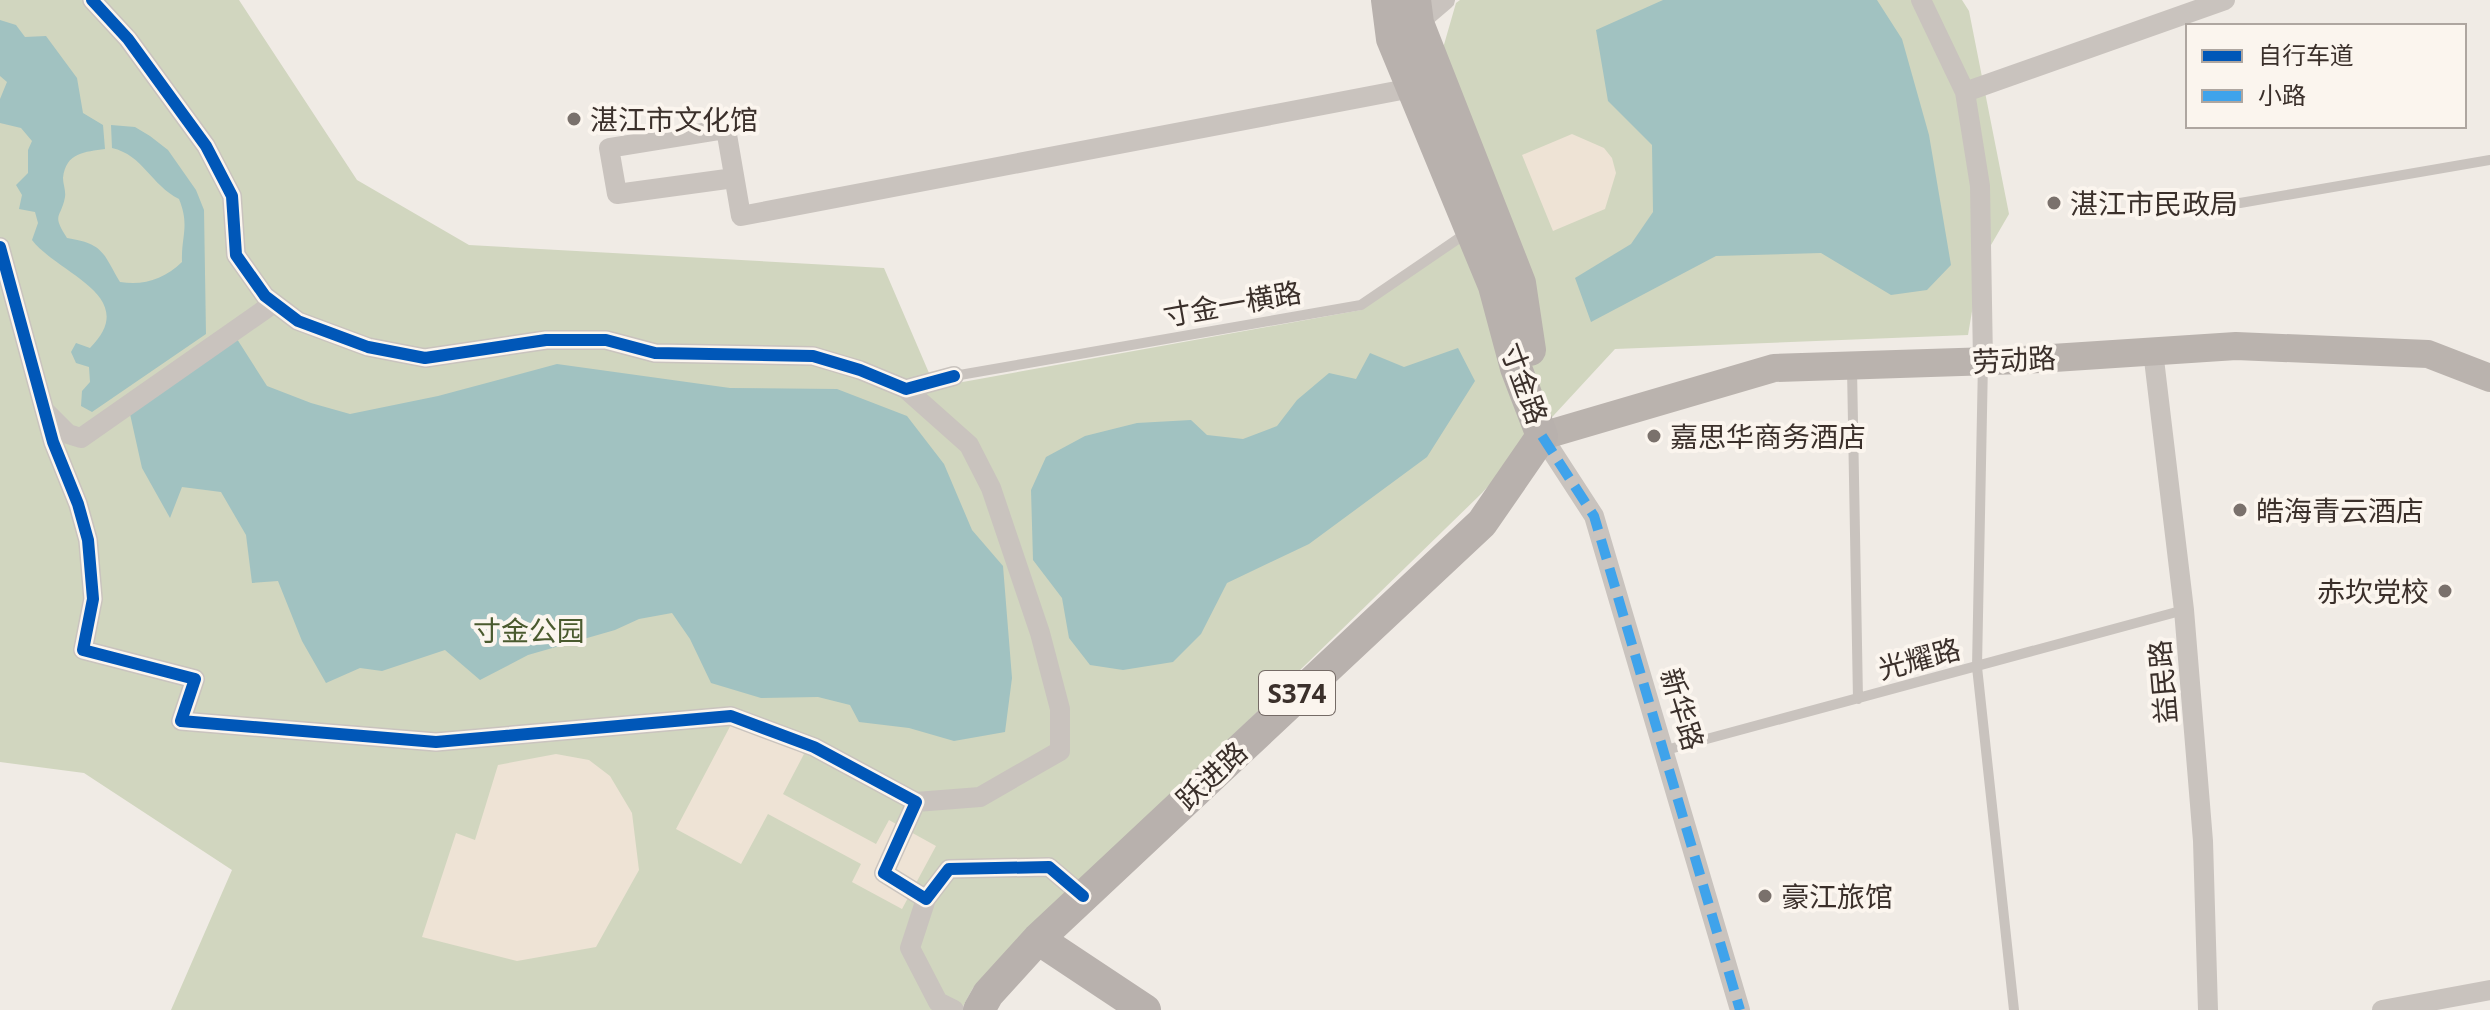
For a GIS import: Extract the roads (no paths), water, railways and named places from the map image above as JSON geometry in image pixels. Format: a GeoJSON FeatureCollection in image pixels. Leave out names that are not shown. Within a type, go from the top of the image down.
{"type":"FeatureCollection","features":[{"type":"Feature","properties":{"kind":"main road","name":"寸金路"},"geometry":{"type":"LineString","coordinates":[[1387,0],[1392,39],[1412,88],[1482,223]]}},
{"type":"Feature","properties":{"kind":"main road","name":"寸金路"},"geometry":{"type":"LineString","coordinates":[[1416,12],[1482,223],[1494,286],[1516,368],[1542,436]]}},
{"type":"Feature","properties":{"kind":"main road","name":"跃进路"},"geometry":{"type":"LineString","coordinates":[[979,1010],[988,994],[1038,939],[1482,523],[1542,436]]}},
{"type":"Feature","properties":{"kind":"main road"},"geometry":{"type":"LineString","coordinates":[[1038,939],[1145,1010]]}},
{"type":"Feature","properties":{"kind":"street"},"geometry":{"type":"LineString","coordinates":[[0,247],[46,412],[88,540],[93,599],[83,650],[195,679],[181,721],[436,742],[731,716],[814,747],[916,802],[980,797],[1060,751],[1060,709],[1040,633],[991,488],[969,445],[906,389],[860,370],[813,356],[655,353],[606,340],[546,340],[425,358],[354,342],[298,321],[265,296],[236,255],[232,196],[206,146],[128,39],[92,0]]}},
{"type":"Feature","properties":{"kind":"street"},"geometry":{"type":"LineString","coordinates":[[1416,12],[1445,0]]}},
{"type":"Feature","properties":{"kind":"street"},"geometry":{"type":"LineString","coordinates":[[1921,0],[1965,92],[1980,186],[1983,361]]}},
{"type":"Feature","properties":{"kind":"street"},"geometry":{"type":"LineString","coordinates":[[1965,92],[2018,76],[2225,0]]}},
{"type":"Feature","properties":{"kind":"street"},"geometry":{"type":"LineString","coordinates":[[734,178],[617,194],[609,148],[726,129],[741,216],[1412,88]]}},
{"type":"Feature","properties":{"kind":"street"},"geometry":{"type":"LineString","coordinates":[[46,412],[68,434],[81,438],[274,303]]}},
{"type":"Feature","properties":{"kind":"street","name":"劳动路"},"geometry":{"type":"LineString","coordinates":[[1542,436],[1774,368],[1983,361],[2236,346],[2428,354],[2490,378]]}},
{"type":"Feature","properties":{"kind":"street","name":"益民路"},"geometry":{"type":"LineString","coordinates":[[2153,351],[2184,610],[2203,841],[2208,1010]]}},
{"type":"Feature","properties":{"kind":"street"},"geometry":{"type":"LineString","coordinates":[[906,389],[954,376]]}},
{"type":"Feature","properties":{"kind":"street","name":"新华路"},"geometry":{"type":"LineString","coordinates":[[1542,436],[1594,516],[1666,750],[1740,1010]]}},
{"type":"Feature","properties":{"kind":"street"},"geometry":{"type":"LineString","coordinates":[[916,802],[884,873],[926,899]]}},
{"type":"Feature","properties":{"kind":"street"},"geometry":{"type":"LineString","coordinates":[[954,1010],[938,1002],[910,948],[926,899],[949,869],[1049,867],[1083,896]]}},
{"type":"Feature","properties":{"kind":"street"},"geometry":{"type":"LineString","coordinates":[[2382,1010],[2490,990]]}},
{"type":"Feature","properties":{"kind":"lane"},"geometry":{"type":"LineString","coordinates":[[2240,203],[2490,160]]}},
{"type":"Feature","properties":{"kind":"lane","name":"寸金一横路"},"geometry":{"type":"LineString","coordinates":[[954,376],[1361,305],[1482,223]]}},
{"type":"Feature","properties":{"kind":"lane"},"geometry":{"type":"LineString","coordinates":[[1983,361],[1977,667],[2014,1010]]}},
{"type":"Feature","properties":{"kind":"lane"},"geometry":{"type":"LineString","coordinates":[[1852,366],[1858,699]]}},
{"type":"Feature","properties":{"kind":"lane","name":"光耀路"},"geometry":{"type":"LineString","coordinates":[[1666,750],[2184,610]]}},
{"type":"Feature","properties":{"kind":"water"},"geometry":{"type":"Polygon","coordinates":[[[1663,0],[1877,0],[1902,39],[1929,135],[1951,265],[1927,290],[1891,295],[1821,253],[1716,256],[1591,322],[1575,278],[1631,244],[1653,212],[1652,145],[1608,101],[1596,30],[1663,0]]]}},
{"type":"Feature","properties":{"kind":"water"},"geometry":{"type":"Polygon","coordinates":[[[0,20],[16,25],[25,37],[46,36],[77,78],[83,113],[103,125],[105,149],[72,158],[65,169],[65,197],[58,220],[67,238],[96,247],[106,257],[120,282],[153,280],[182,262],[185,224],[179,199],[132,157],[112,148],[111,125],[135,127],[168,150],[196,190],[204,210],[206,334],[92,412],[81,406],[82,391],[90,382],[89,367],[76,363],[71,352],[76,343],[90,348],[104,330],[107,314],[90,287],[32,240],[38,223],[35,212],[19,209],[22,195],[16,185],[28,173],[28,150],[32,141],[21,128],[0,123],[0,99],[7,82],[0,76],[0,20]]]}},
{"type":"Feature","properties":{"kind":"water"},"geometry":{"type":"Polygon","coordinates":[[[237,339],[267,386],[350,414],[438,396],[557,364],[730,388],[837,389],[907,416],[944,464],[972,530],[1003,566],[1012,678],[1005,732],[954,741],[909,728],[859,722],[850,705],[818,697],[761,698],[711,683],[690,639],[672,613],[639,619],[615,630],[528,655],[480,680],[445,650],[382,671],[360,668],[326,683],[302,641],[278,581],[252,583],[246,535],[221,492],[182,487],[170,518],[142,468],[130,414],[237,339]]]}},
{"type":"Feature","properties":{"kind":"water"},"geometry":{"type":"Polygon","coordinates":[[[1458,348],[1475,381],[1427,457],[1309,544],[1227,583],[1201,634],[1173,662],[1123,670],[1090,665],[1069,638],[1062,598],[1033,560],[1031,490],[1046,457],[1085,436],[1137,423],[1191,420],[1207,435],[1243,439],[1277,426],[1297,400],[1329,373],[1356,379],[1370,353],[1404,367],[1458,348]]]}},
{"type":"Feature","properties":{"kind":"place","name":"湛江市文化馆"},"geometry":{"type":"Point","coordinates":[574,119]}},
{"type":"Feature","properties":{"kind":"place","name":"湛江市民政局"},"geometry":{"type":"Point","coordinates":[2054,203]}},
{"type":"Feature","properties":{"kind":"place","name":"嘉思华商务酒店"},"geometry":{"type":"Point","coordinates":[1654,436]}},
{"type":"Feature","properties":{"kind":"place","name":"皓海青云酒店"},"geometry":{"type":"Point","coordinates":[2240,510]}},
{"type":"Feature","properties":{"kind":"place","name":"赤坎党校"},"geometry":{"type":"Point","coordinates":[2445,591]}},
{"type":"Feature","properties":{"kind":"place","name":"豪江旅馆"},"geometry":{"type":"Point","coordinates":[1765,896]}},
{"type":"Feature","properties":{"kind":"park label","name":"寸金公园"},"geometry":{"type":"Point","coordinates":[529,630]}}]}
